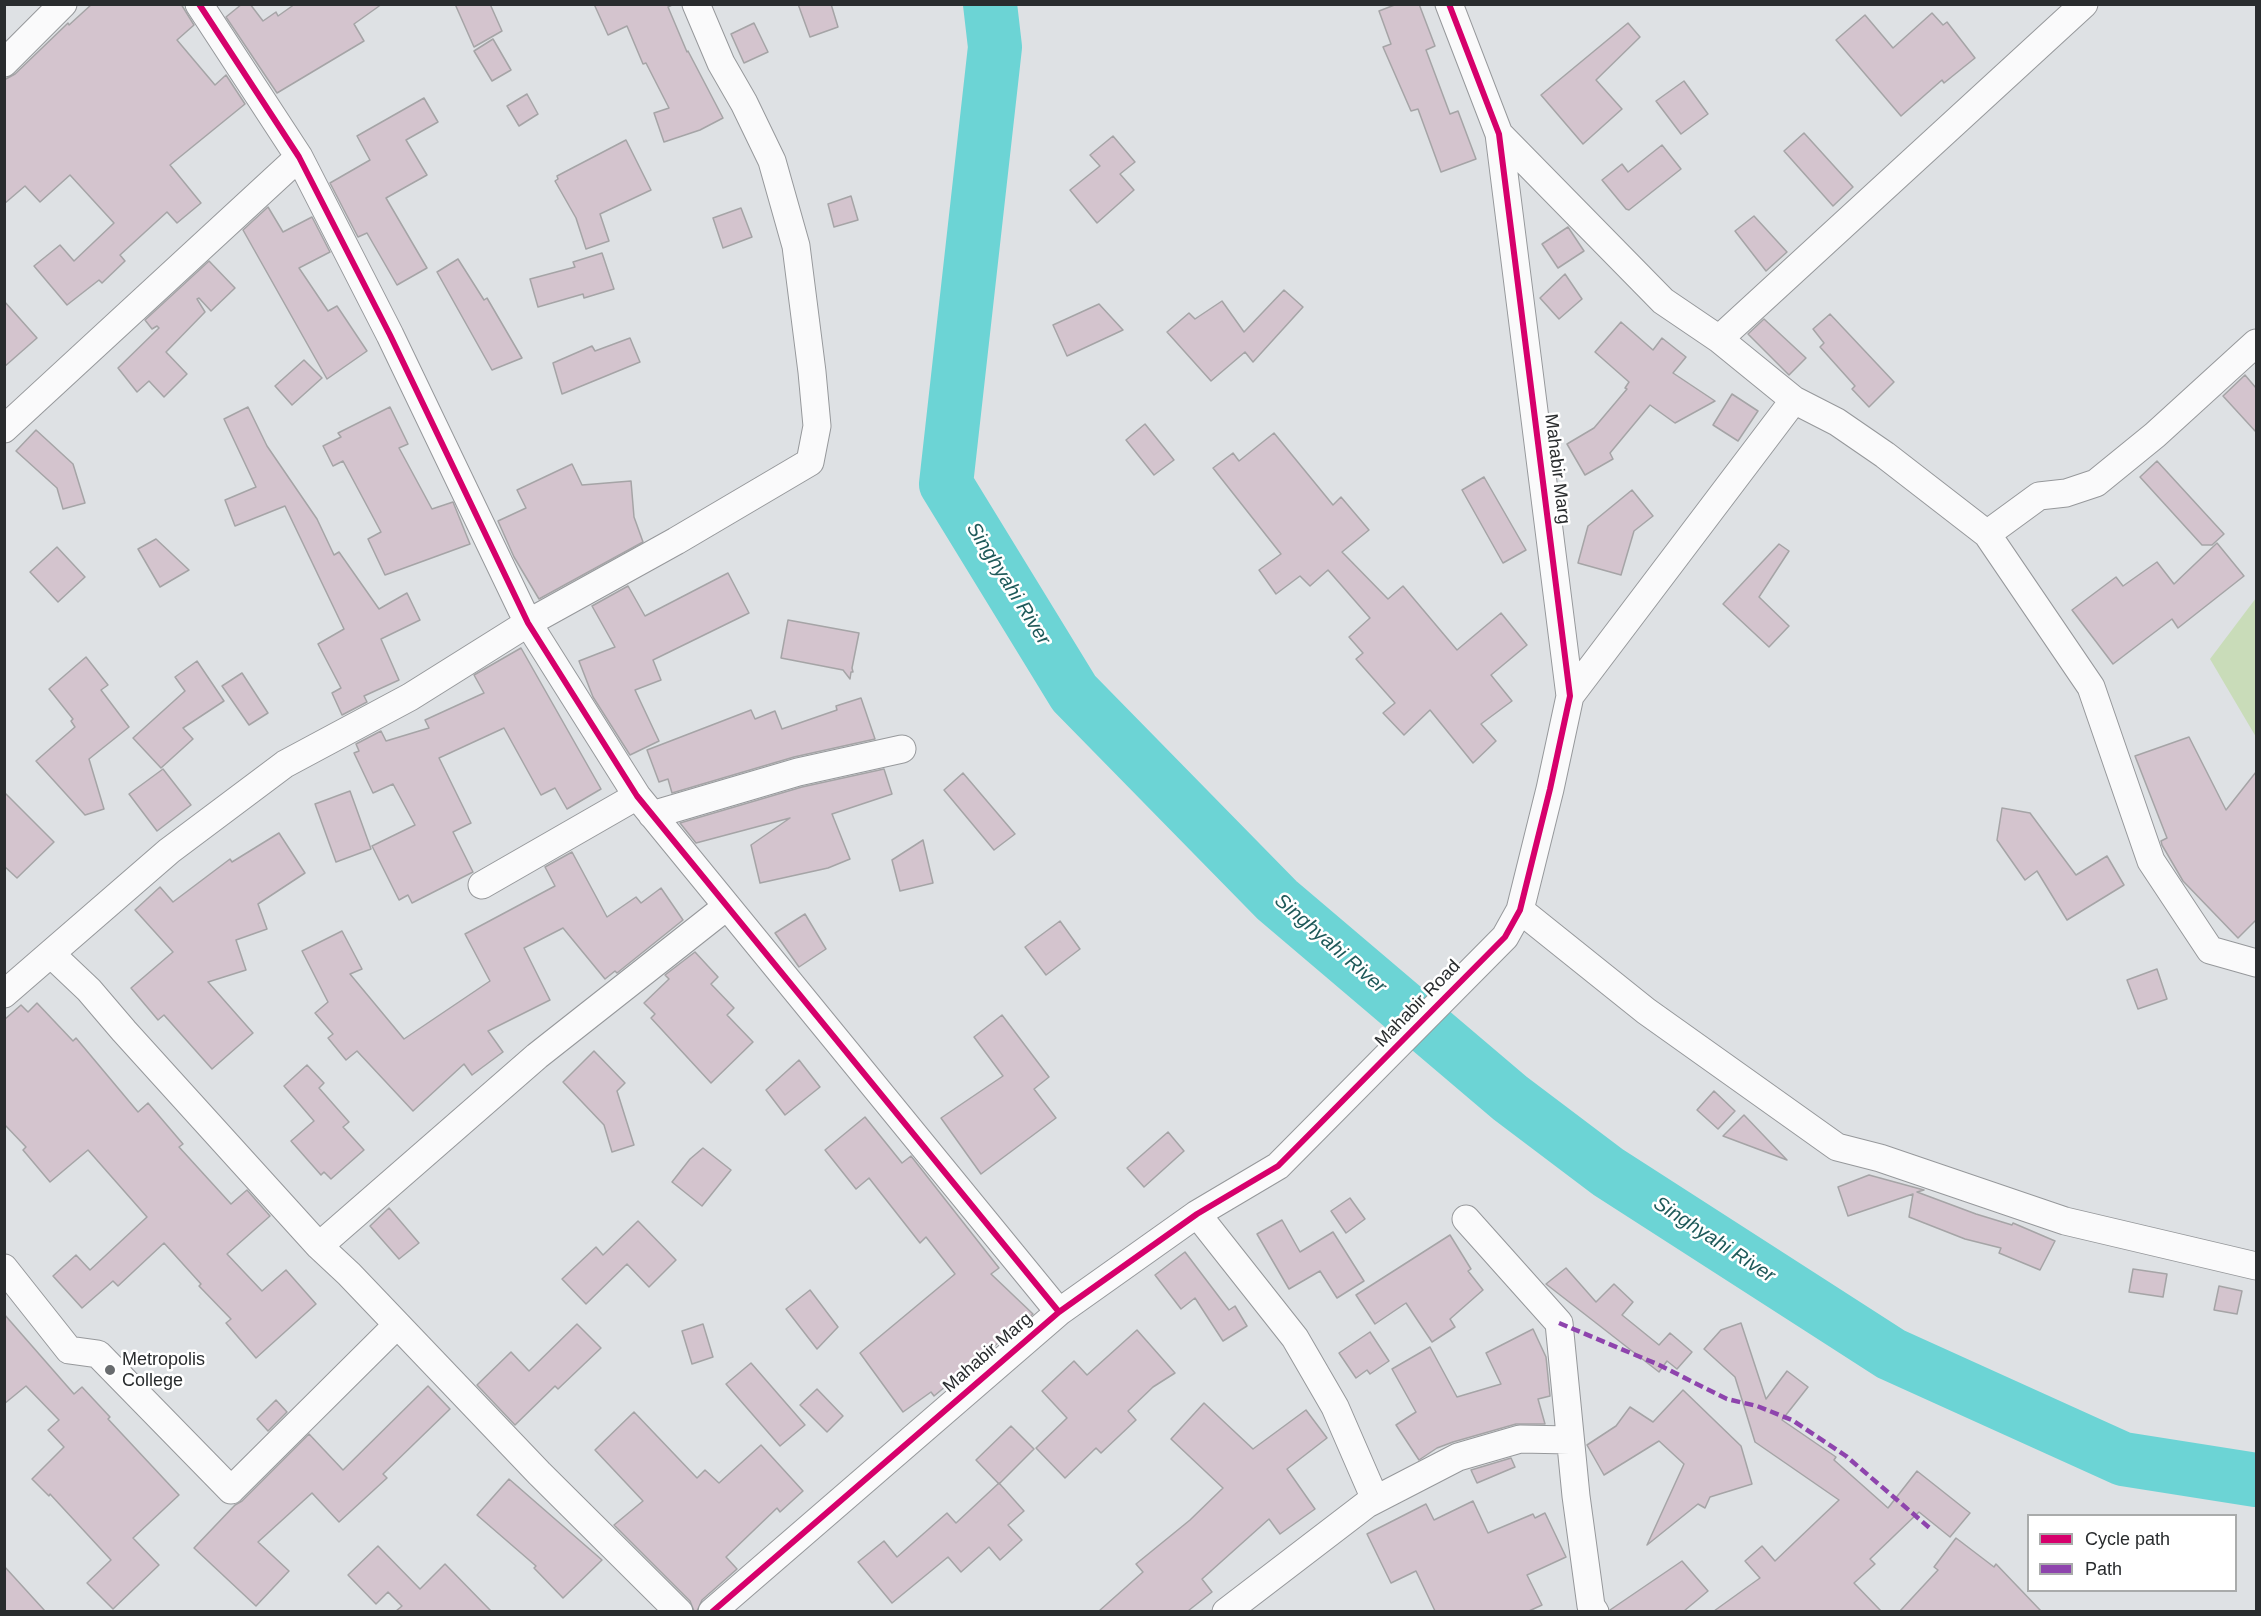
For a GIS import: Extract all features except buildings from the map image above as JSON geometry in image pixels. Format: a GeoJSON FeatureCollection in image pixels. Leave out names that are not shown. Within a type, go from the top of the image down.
{"type":"FeatureCollection","features":[{"type":"Feature","properties":{"kind":"street"},"geometry":{"type":"LineString","coordinates":[[4,63],[63,4]]}},
{"type":"Feature","properties":{"kind":"street"},"geometry":{"type":"LineString","coordinates":[[199,4],[299,157],[390,334],[528,623],[644,806],[1059,1312]]}},
{"type":"Feature","properties":{"kind":"street"},"geometry":{"type":"LineString","coordinates":[[4,994],[169,851],[285,764],[411,697],[528,623],[676,541],[810,462],[817,426],[796,246],[772,161],[744,103],[721,63],[696,4]]}},
{"type":"Feature","properties":{"kind":"street","name":"Mahabir Marg"},"geometry":{"type":"LineString","coordinates":[[1449,4],[1499,134],[1570,696],[1520,910],[1505,937]]}},
{"type":"Feature","properties":{"kind":"street"},"geometry":{"type":"LineString","coordinates":[[1719,339],[2084,4]]}},
{"type":"Feature","properties":{"kind":"street"},"geometry":{"type":"LineString","coordinates":[[1499,134],[1663,301],[1719,339],[1794,400],[1837,422],[1885,455],[1987,534],[2091,687],[2151,861],[2210,950],[2256,963]]}},
{"type":"Feature","properties":{"kind":"street"},"geometry":{"type":"LineString","coordinates":[[4,429],[299,157]]}},
{"type":"Feature","properties":{"kind":"street"},"geometry":{"type":"LineString","coordinates":[[1987,534],[2039,496],[2066,493],[2096,483],[2155,435],[2256,343]]}},
{"type":"Feature","properties":{"kind":"street"},"geometry":{"type":"LineString","coordinates":[[1570,696],[1794,400]]}},
{"type":"Feature","properties":{"kind":"street"},"geometry":{"type":"LineString","coordinates":[[482,885],[644,806],[902,749]]}},
{"type":"Feature","properties":{"kind":"street"},"geometry":{"type":"LineString","coordinates":[[320,1246],[537,1056],[726,907]]}},
{"type":"Feature","properties":{"kind":"street"},"geometry":{"type":"LineString","coordinates":[[1520,910],[1646,1011],[1837,1147],[1880,1158],[2065,1221],[2256,1266]]}},
{"type":"Feature","properties":{"kind":"street","name":"Mahabir Road"},"geometry":{"type":"LineString","coordinates":[[1353,1092],[1505,937]]}},
{"type":"Feature","properties":{"kind":"street"},"geometry":{"type":"LineString","coordinates":[[51,954],[88,990],[320,1246],[539,1473],[679,1611]]}},
{"type":"Feature","properties":{"kind":"street","name":"Mahabir Marg"},"geometry":{"type":"LineString","coordinates":[[712,1611],[1059,1312],[1197,1214],[1278,1166],[1353,1092]]}},
{"type":"Feature","properties":{"kind":"street"},"geometry":{"type":"LineString","coordinates":[[1197,1214],[1295,1338],[1335,1407],[1375,1499]]}},
{"type":"Feature","properties":{"kind":"street"},"geometry":{"type":"LineString","coordinates":[[1466,1219],[1559,1323],[1570,1440],[1591,1606],[1595,1611]]}},
{"type":"Feature","properties":{"kind":"street"},"geometry":{"type":"LineString","coordinates":[[4,1268],[69,1350],[98,1354],[231,1490],[397,1326]]}},
{"type":"Feature","properties":{"kind":"street"},"geometry":{"type":"LineString","coordinates":[[1226,1611],[1375,1499],[1458,1457],[1520,1438],[1570,1440]]}},
{"type":"Feature","properties":{"kind":"green space"},"geometry":{"type":"Polygon","coordinates":[[[2256,598],[2256,737],[2210,659],[2256,598]]]}},
{"type":"Feature","properties":{"kind":"waterway","name":"Singhyahi River"},"geometry":{"type":"LineString","coordinates":[[990,4],[995,47],[946,484],[1074,693],[1277,900],[1510,1098],[1608,1172],[1891,1354],[2123,1459],[2256,1480]]}},
{"type":"Feature","properties":{"kind":"marked path"},"geometry":{"type":"LineString","coordinates":[[1559,1323],[1657,1364],[1727,1399],[1757,1406],[1792,1420],[1846,1456],[1932,1530]]}},
{"type":"Feature","properties":{"kind":"cycle path"},"geometry":{"type":"LineString","coordinates":[[199,4],[299,157],[390,335],[528,623],[637,796],[1059,1312]]}},
{"type":"Feature","properties":{"kind":"cycle path"},"geometry":{"type":"LineString","coordinates":[[712,1612],[1059,1312],[1197,1214],[1278,1166],[1505,937],[1520,910],[1570,696],[1499,134],[1449,4]]}},
{"type":"Feature","properties":{"kind":"place","name":"Metropolis College"},"geometry":{"type":"Point","coordinates":[110,1370]}}]}
